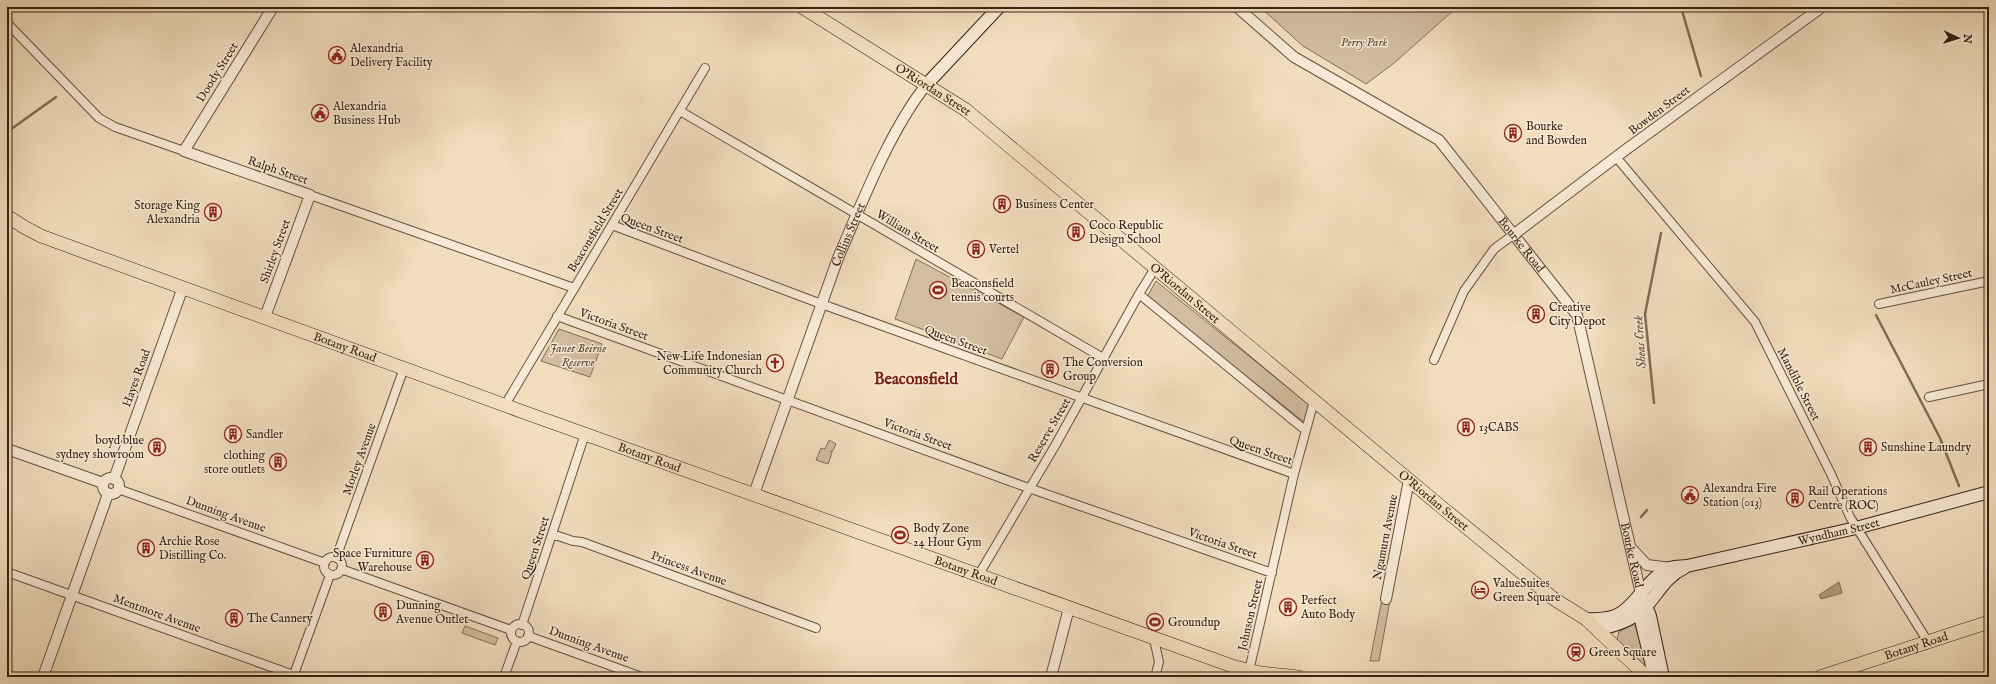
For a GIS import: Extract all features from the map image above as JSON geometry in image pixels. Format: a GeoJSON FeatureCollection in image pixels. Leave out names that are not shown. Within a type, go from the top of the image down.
{"type":"FeatureCollection","features":[{"type":"Feature","properties":{"kind":"main road","name":"O'Riordan Street"},"geometry":{"type":"LineString","coordinates":[[802,7],[966,110],[1409,480],[1583,622],[1635,677]]}},
{"type":"Feature","properties":{"kind":"main road","name":"Collins Street"},"geometry":{"type":"LineString","coordinates":[[926,85],[999,7]]}},
{"type":"Feature","properties":{"kind":"main road","name":"Botany Road"},"geometry":{"type":"LineString","coordinates":[[7,216],[42,236],[1154,639],[1249,671],[1298,677]]}},
{"type":"Feature","properties":{"kind":"main road","name":"Wyndham Street"},"geometry":{"type":"LineString","coordinates":[[1583,622],[1616,616],[1630,607],[1663,572],[1673,568],[1856,528],[1989,492]]}},
{"type":"Feature","properties":{"kind":"main road","name":"Wyndham Street"},"geometry":{"type":"LineString","coordinates":[[1597,630],[1621,624],[1643,608],[1668,578],[1687,566]]}},
{"type":"Feature","properties":{"kind":"main road","name":"Bourke Road"},"geometry":{"type":"LineString","coordinates":[[1641,594],[1654,677]]}},
{"type":"Feature","properties":{"kind":"main road","name":"Bourke Road"},"geometry":{"type":"LineString","coordinates":[[1643,608],[1663,677]]}},
{"type":"Feature","properties":{"kind":"main road","name":"O'Riordan Street"},"geometry":{"type":"LineString","coordinates":[[1583,622],[1588,629],[1597,630],[1647,677]]}},
{"type":"Feature","properties":{"kind":"main road","name":"Botany Road"},"geometry":{"type":"LineString","coordinates":[[1820,677],[1989,622]]}},
{"type":"Feature","properties":{"kind":"street","name":"Doody Street"},"geometry":{"type":"LineString","coordinates":[[184,151],[274,7]]}},
{"type":"Feature","properties":{"kind":"street","name":"Bourke Road"},"geometry":{"type":"LineString","coordinates":[[1237,7],[1294,57],[1439,140],[1577,315],[1641,594]]}},
{"type":"Feature","properties":{"kind":"street","name":"Bowden Street"},"geometry":{"type":"LineString","coordinates":[[1513,235],[1616,157],[1822,7]]}},
{"type":"Feature","properties":{"kind":"street","name":"Ralph Street"},"geometry":{"type":"LineString","coordinates":[[7,23],[99,118],[115,127],[574,288]]}},
{"type":"Feature","properties":{"kind":"street","name":"Beaconsfield Street"},"geometry":{"type":"LineString","coordinates":[[505,405],[705,68]]}},
{"type":"Feature","properties":{"kind":"street","name":"Collins Street"},"geometry":{"type":"LineString","coordinates":[[754,494],[823,305],[838,258],[857,214],[907,111],[926,85]]}},
{"type":"Feature","properties":{"kind":"street","name":"William Street"},"geometry":{"type":"LineString","coordinates":[[680,111],[1103,358]]}},
{"type":"Feature","properties":{"kind":"street","name":"Mandible Street"},"geometry":{"type":"LineString","coordinates":[[1616,157],[1755,322],[1856,528],[1928,642]]}},
{"type":"Feature","properties":{"kind":"street","name":"Shirley Street"},"geometry":{"type":"LineString","coordinates":[[265,317],[310,195]]}},
{"type":"Feature","properties":{"kind":"street","name":"Queen Street"},"geometry":{"type":"LineString","coordinates":[[612,226],[1081,399],[1294,474]]}},
{"type":"Feature","properties":{"kind":"street"},"geometry":{"type":"LineString","coordinates":[[1434,360],[1464,290],[1494,249],[1513,235]]}},
{"type":"Feature","properties":{"kind":"street","name":"Reserve Street"},"geometry":{"type":"LineString","coordinates":[[978,576],[1155,268]]}},
{"type":"Feature","properties":{"kind":"street","name":"McCauley Street"},"geometry":{"type":"LineString","coordinates":[[1879,304],[1989,281]]}},
{"type":"Feature","properties":{"kind":"street","name":"Hayes Road"},"geometry":{"type":"LineString","coordinates":[[116,484],[183,287]]}},
{"type":"Feature","properties":{"kind":"street"},"geometry":{"type":"LineString","coordinates":[[1139,294],[1305,430]]}},
{"type":"Feature","properties":{"kind":"street","name":"Victoria Street"},"geometry":{"type":"LineString","coordinates":[[557,316],[1029,488],[1272,573]]}},
{"type":"Feature","properties":{"kind":"street","name":"Morley Avenue"},"geometry":{"type":"LineString","coordinates":[[336,558],[404,368]]}},
{"type":"Feature","properties":{"kind":"street"},"geometry":{"type":"LineString","coordinates":[[1929,397],[1989,384]]}},
{"type":"Feature","properties":{"kind":"street","name":"Johnson Street"},"geometry":{"type":"LineString","coordinates":[[1249,671],[1294,474],[1314,401]]}},
{"type":"Feature","properties":{"kind":"street","name":"Queen Street"},"geometry":{"type":"LineString","coordinates":[[522,625],[585,434]]}},
{"type":"Feature","properties":{"kind":"street"},"geometry":{"type":"LineString","coordinates":[[7,449],[103,483]]}},
{"type":"Feature","properties":{"kind":"street"},"geometry":{"type":"LineString","coordinates":[[103,483],[108,479],[116,484],[115,493],[108,494]]}},
{"type":"Feature","properties":{"kind":"street","name":"Ngamuru Avenue"},"geometry":{"type":"LineString","coordinates":[[1386,600],[1409,480]]}},
{"type":"Feature","properties":{"kind":"street"},"geometry":{"type":"LineString","coordinates":[[103,483],[104,491],[108,494]]}},
{"type":"Feature","properties":{"kind":"street","name":"Dunning Avenue"},"geometry":{"type":"LineString","coordinates":[[116,484],[325,563]]}},
{"type":"Feature","properties":{"kind":"street"},"geometry":{"type":"LineString","coordinates":[[43,677],[108,494]]}},
{"type":"Feature","properties":{"kind":"street","name":"Princess Avenue"},"geometry":{"type":"LineString","coordinates":[[552,534],[582,542],[816,628]]}},
{"type":"Feature","properties":{"kind":"street"},"geometry":{"type":"LineString","coordinates":[[1630,548],[1647,565],[1673,568]]}},
{"type":"Feature","properties":{"kind":"street"},"geometry":{"type":"LineString","coordinates":[[330,558],[336,558],[341,562],[341,569],[336,575],[330,575],[325,570],[325,563],[330,558]]}},
{"type":"Feature","properties":{"kind":"street"},"geometry":{"type":"LineString","coordinates":[[341,569],[512,630]]}},
{"type":"Feature","properties":{"kind":"street","name":"Mentmore Avenue"},"geometry":{"type":"LineString","coordinates":[[7,572],[295,676]]}},
{"type":"Feature","properties":{"kind":"street"},"geometry":{"type":"LineString","coordinates":[[295,676],[330,575]]}},
{"type":"Feature","properties":{"kind":"street"},"geometry":{"type":"LineString","coordinates":[[1050,677],[1069,608]]}},
{"type":"Feature","properties":{"kind":"street"},"geometry":{"type":"LineString","coordinates":[[522,625],[527,629],[528,636],[524,640],[517,641],[512,637],[512,630],[515,626],[522,625]]}},
{"type":"Feature","properties":{"kind":"street","name":"Dunning Avenue"},"geometry":{"type":"LineString","coordinates":[[528,636],[642,677]]}},
{"type":"Feature","properties":{"kind":"street"},"geometry":{"type":"LineString","coordinates":[[1154,639],[1159,662],[1154,677]]}},
{"type":"Feature","properties":{"kind":"street"},"geometry":{"type":"LineString","coordinates":[[504,677],[517,641]]}},
{"type":"Feature","properties":{"kind":"green space","name":"Perry Park"},"geometry":{"type":"Polygon","coordinates":[[[1260,7],[1452,7],[1455,9],[1393,64],[1366,84],[1303,46],[1260,7]]]}},
{"type":"Feature","properties":{"kind":"green space"},"geometry":{"type":"Polygon","coordinates":[[[916,259],[1024,317],[1002,359],[895,319],[916,259]]]}},
{"type":"Feature","properties":{"kind":"green space"},"geometry":{"type":"Polygon","coordinates":[[[1156,281],[1312,407],[1304,422],[1147,297],[1156,281]]]}},
{"type":"Feature","properties":{"kind":"green space","name":"Janet Beirne Reserve"},"geometry":{"type":"Polygon","coordinates":[[[559,329],[602,344],[590,377],[541,361],[559,329]]]}},
{"type":"Feature","properties":{"kind":"green space"},"geometry":{"type":"Polygon","coordinates":[[[829,440],[836,444],[832,452],[830,451],[832,453],[828,464],[816,460],[821,448],[825,449],[829,440]]]}},
{"type":"Feature","properties":{"kind":"green space"},"geometry":{"type":"Polygon","coordinates":[[[1382,599],[1390,600],[1379,661],[1370,661],[1382,599]]]}},
{"type":"Feature","properties":{"kind":"green space"},"geometry":{"type":"Polygon","coordinates":[[[1633,624],[1636,627],[1646,665],[1644,666],[1617,640],[1619,632],[1633,624]]]}},
{"type":"Feature","properties":{"kind":"green space"},"geometry":{"type":"Polygon","coordinates":[[[465,626],[498,638],[495,645],[462,633],[465,626]]]}},
{"type":"Feature","properties":{"kind":"shaded area"},"geometry":{"type":"Polygon","coordinates":[[[1839,582],[1842,593],[1821,599],[1819,595],[1839,582]]]}},
{"type":"Feature","properties":{"kind":"waterway","name":"Sheas Creek"},"geometry":{"type":"LineString","coordinates":[[1681,7],[1701,76]]}},
{"type":"Feature","properties":{"kind":"waterway"},"geometry":{"type":"LineString","coordinates":[[7,132],[56,97]]}},
{"type":"Feature","properties":{"kind":"waterway","name":"Sheas Creek"},"geometry":{"type":"LineString","coordinates":[[1654,403],[1645,314],[1661,233]]}},
{"type":"Feature","properties":{"kind":"waterway"},"geometry":{"type":"LineString","coordinates":[[1876,315],[1940,438],[1959,486]]}},
{"type":"Feature","properties":{"kind":"waterway","name":"Sheas Creek"},"geometry":{"type":"LineString","coordinates":[[1641,517],[1647,510]]}},
{"type":"Feature","properties":{"kind":"place","name":"Alexandria Delivery Facility"},"geometry":{"type":"Point","coordinates":[337,55]}},
{"type":"Feature","properties":{"kind":"place","name":"Alexandria Business Hub"},"geometry":{"type":"Point","coordinates":[320,113]}},
{"type":"Feature","properties":{"kind":"place","name":"Bourke and Bowden"},"geometry":{"type":"Point","coordinates":[1513,133]}},
{"type":"Feature","properties":{"kind":"place","name":"Business Center"},"geometry":{"type":"Point","coordinates":[1002,204]}},
{"type":"Feature","properties":{"kind":"place","name":"Storage King Alexandria"},"geometry":{"type":"Point","coordinates":[213,212]}},
{"type":"Feature","properties":{"kind":"place","name":"Coco Republic Design School"},"geometry":{"type":"Point","coordinates":[1076,232]}},
{"type":"Feature","properties":{"kind":"place","name":"Vertel"},"geometry":{"type":"Point","coordinates":[976,249]}},
{"type":"Feature","properties":{"kind":"place","name":"Beaconsfield tennis courts"},"geometry":{"type":"Point","coordinates":[938,290]}},
{"type":"Feature","properties":{"kind":"place","name":"Creative City Depot"},"geometry":{"type":"Point","coordinates":[1536,314]}},
{"type":"Feature","properties":{"kind":"place","name":"New Life Indonesian Community Church"},"geometry":{"type":"Point","coordinates":[775,363]}},
{"type":"Feature","properties":{"kind":"place","name":"The Conversion Group"},"geometry":{"type":"Point","coordinates":[1050,369]}},
{"type":"Feature","properties":{"kind":"place","name":"13CABS"},"geometry":{"type":"Point","coordinates":[1466,427]}},
{"type":"Feature","properties":{"kind":"place","name":"Sandler"},"geometry":{"type":"Point","coordinates":[233,434]}},
{"type":"Feature","properties":{"kind":"place","name":"boyd blue sydney showroom"},"geometry":{"type":"Point","coordinates":[157,447]}},
{"type":"Feature","properties":{"kind":"place","name":"Sunshine Laundry"},"geometry":{"type":"Point","coordinates":[1868,447]}},
{"type":"Feature","properties":{"kind":"place","name":"clothing store outlets"},"geometry":{"type":"Point","coordinates":[278,462]}},
{"type":"Feature","properties":{"kind":"place","name":"Alexandra Fire Station (013)"},"geometry":{"type":"Point","coordinates":[1690,495]}},
{"type":"Feature","properties":{"kind":"place","name":"Rail Operations Centre (ROC)"},"geometry":{"type":"Point","coordinates":[1795,498]}},
{"type":"Feature","properties":{"kind":"place","name":"Body Zone 24 Hour Gym"},"geometry":{"type":"Point","coordinates":[900,535]}},
{"type":"Feature","properties":{"kind":"place","name":"Archie Rose Distilling Co."},"geometry":{"type":"Point","coordinates":[146,548]}},
{"type":"Feature","properties":{"kind":"place","name":"Space Furniture Warehouse"},"geometry":{"type":"Point","coordinates":[425,560]}},
{"type":"Feature","properties":{"kind":"place","name":"ValueSuites Green Square"},"geometry":{"type":"Point","coordinates":[1480,590]}},
{"type":"Feature","properties":{"kind":"place","name":"Perfect Auto Body"},"geometry":{"type":"Point","coordinates":[1288,607]}},
{"type":"Feature","properties":{"kind":"place","name":"Dunning Avenue Outlet"},"geometry":{"type":"Point","coordinates":[383,612]}},
{"type":"Feature","properties":{"kind":"place","name":"The Cannery"},"geometry":{"type":"Point","coordinates":[234,618]}},
{"type":"Feature","properties":{"kind":"place","name":"Groundup"},"geometry":{"type":"Point","coordinates":[1155,622]}},
{"type":"Feature","properties":{"kind":"place","name":"Green Square"},"geometry":{"type":"Point","coordinates":[1576,652]}},
{"type":"Feature","properties":{"kind":"district","name":"Beaconsfield"},"geometry":{"type":"Point","coordinates":[916,378]}}]}
